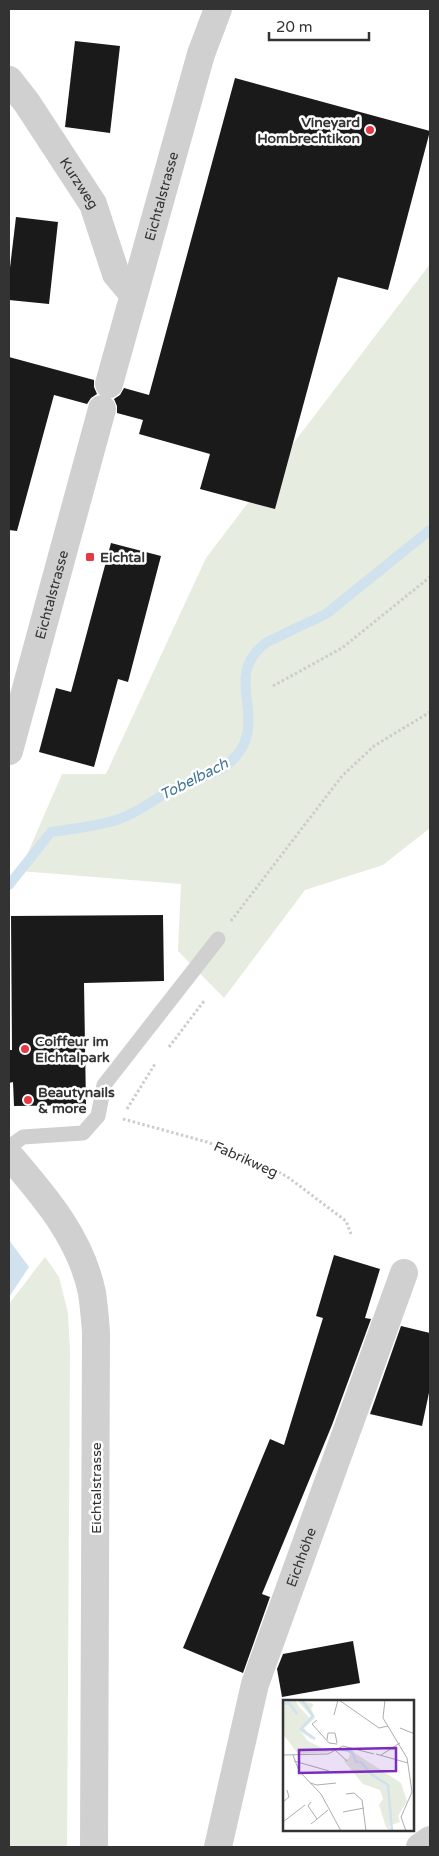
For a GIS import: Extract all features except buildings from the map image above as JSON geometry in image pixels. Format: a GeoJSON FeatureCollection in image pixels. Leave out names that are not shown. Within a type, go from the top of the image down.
{"type":"FeatureCollection","features":[{"type":"Feature","properties":{"kind":"street","name":"Eichtalstrasse"},"geometry":{"type":"LineString","coordinates":[[9,752],[133,294],[201,54],[218,9]]}},
{"type":"Feature","properties":{"kind":"street","name":"Kurzweg"},"geometry":{"type":"LineString","coordinates":[[9,80],[27,103],[92,204],[116,274],[133,294]]}},
{"type":"Feature","properties":{"kind":"street","name":"Eichtalstrasse"},"geometry":{"type":"LineString","coordinates":[[9,1155],[37,1187],[67,1229],[79,1254],[91,1292],[96,1332],[94,1847]]}},
{"type":"Feature","properties":{"kind":"street","name":"Eichhöhe"},"geometry":{"type":"LineString","coordinates":[[218,1847],[255,1684],[404,1273]]}},
{"type":"Feature","properties":{"kind":"street"},"geometry":{"type":"LineString","coordinates":[[420,1847],[430,1840]]}},
{"type":"Feature","properties":{"kind":"lane"},"geometry":{"type":"LineString","coordinates":[[9,1147],[23,1137],[83,1134],[98,1116],[104,1085],[218,939]]}},
{"type":"Feature","properties":{"kind":"path"},"geometry":{"type":"LineString","coordinates":[[273,686],[342,648],[430,576]]}},
{"type":"Feature","properties":{"kind":"path"},"geometry":{"type":"LineString","coordinates":[[218,939],[342,776],[374,746],[430,712]]}},
{"type":"Feature","properties":{"kind":"path"},"geometry":{"type":"LineString","coordinates":[[166,1050],[202,1006],[205,998]]}},
{"type":"Feature","properties":{"kind":"path","name":"Fabrikweg"},"geometry":{"type":"LineString","coordinates":[[160,1058],[143,1081],[122,1119],[198,1139],[265,1164],[289,1178],[346,1221],[351,1234]]}},
{"type":"Feature","properties":{"kind":"shaded area"},"geometry":{"type":"Polygon","coordinates":[[[430,264],[430,828],[383,865],[305,890],[224,998],[178,951],[181,884],[20,871],[62,774],[106,774],[206,558],[430,264]]]}},
{"type":"Feature","properties":{"kind":"shaded area"},"geometry":{"type":"Polygon","coordinates":[[[45,1257],[59,1277],[68,1313],[70,1351],[67,1847],[9,1847],[9,1304],[45,1257]]]}},
{"type":"Feature","properties":{"kind":"water"},"geometry":{"type":"Polygon","coordinates":[[[9,1240],[29,1267],[9,1297],[9,1240]]]}},
{"type":"Feature","properties":{"kind":"waterway","name":"Tobelbach"},"geometry":{"type":"LineString","coordinates":[[9,885],[51,832],[95,825],[126,816],[175,788],[227,765],[244,744],[248,730],[245,678],[248,666],[255,654],[267,642],[326,614],[430,530]]}},
{"type":"Feature","properties":{"kind":"place","name":"Vineyard Hombrechtikon"},"geometry":{"type":"Point","coordinates":[370,130]}},
{"type":"Feature","properties":{"kind":"place","name":"Eichtal"},"geometry":{"type":"Point","coordinates":[90,557]}},
{"type":"Feature","properties":{"kind":"place","name":"Coiffeur im Eichtalpark"},"geometry":{"type":"Point","coordinates":[25,1049]}},
{"type":"Feature","properties":{"kind":"place","name":"Beautynails & more"},"geometry":{"type":"Point","coordinates":[28,1100]}}]}
